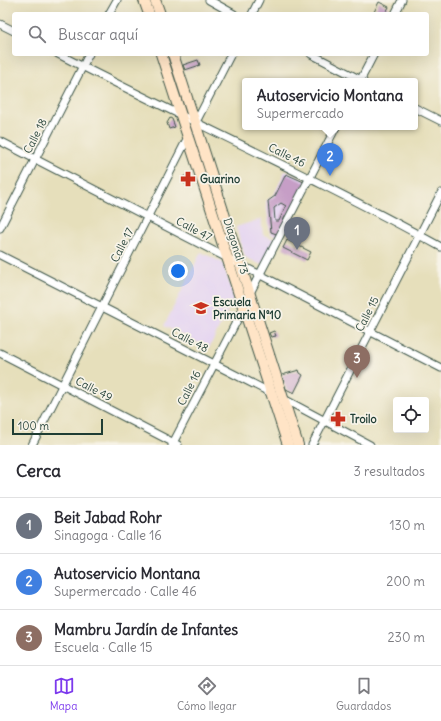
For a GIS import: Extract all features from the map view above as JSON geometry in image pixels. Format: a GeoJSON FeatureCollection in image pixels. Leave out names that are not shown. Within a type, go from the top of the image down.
{"type":"FeatureCollection","features":[{"type":"Feature","properties":{"kind":"main road"},"geometry":{"type":"LineString","coordinates":[[144,0],[147,12]]}},
{"type":"Feature","properties":{"kind":"main road"},"geometry":{"type":"LineString","coordinates":[[155,0],[159,12]]}},
{"type":"Feature","properties":{"kind":"main road","name":"Diagonal 73"},"geometry":{"type":"LineString","coordinates":[[162,56],[288,445]]}},
{"type":"Feature","properties":{"kind":"main road","name":"Diagonal 73"},"geometry":{"type":"LineString","coordinates":[[174,56],[298,445]]}},
{"type":"Feature","properties":{"kind":"street"},"geometry":{"type":"LineString","coordinates":[[110,12],[117,0]]}},
{"type":"Feature","properties":{"kind":"street"},"geometry":{"type":"LineString","coordinates":[[209,0],[230,12]]}},
{"type":"Feature","properties":{"kind":"street"},"geometry":{"type":"LineString","coordinates":[[253,12],[259,0]]}},
{"type":"Feature","properties":{"kind":"street"},"geometry":{"type":"LineString","coordinates":[[396,12],[402,0]]}},
{"type":"Feature","properties":{"kind":"street"},"geometry":{"type":"LineString","coordinates":[[0,24],[12,30]]}},
{"type":"Feature","properties":{"kind":"street","name":"Calle 46"},"geometry":{"type":"LineString","coordinates":[[62,56],[195,123],[310,178],[441,247]]}},
{"type":"Feature","properties":{"kind":"street","name":"Calle 18"},"geometry":{"type":"LineString","coordinates":[[0,228],[88,56]]}},
{"type":"Feature","properties":{"kind":"street","name":"Calle 17"},"geometry":{"type":"LineString","coordinates":[[32,445],[230,56]]}},
{"type":"Feature","properties":{"kind":"street"},"geometry":{"type":"LineString","coordinates":[[315,56],[355,78]]}},
{"type":"Feature","properties":{"kind":"street"},"geometry":{"type":"LineString","coordinates":[[362,78],[373,56]]}},
{"type":"Feature","properties":{"kind":"street"},"geometry":{"type":"LineString","coordinates":[[418,110],[441,121]]}},
{"type":"Feature","properties":{"kind":"street","name":"Calle 16"},"geometry":{"type":"LineString","coordinates":[[174,444],[334,130]]}},
{"type":"Feature","properties":{"kind":"street","name":"Calle 47"},"geometry":{"type":"LineString","coordinates":[[0,141],[259,276],[441,368]]}},
{"type":"Feature","properties":{"kind":"street","name":"Calle 15"},"geometry":{"type":"LineString","coordinates":[[312,445],[441,193]]}},
{"type":"Feature","properties":{"kind":"street","name":"Calle 48"},"geometry":{"type":"LineString","coordinates":[[0,255],[284,399],[370,445]]}},
{"type":"Feature","properties":{"kind":"street","name":"Calle 49"},"geometry":{"type":"LineString","coordinates":[[0,353],[174,444]]}},
{"type":"Feature","properties":{"kind":"shaded area"},"geometry":{"type":"Polygon","coordinates":[[[285,171],[307,181],[278,237],[270,234],[266,201],[274,195],[285,171]]]}},
{"type":"Feature","properties":{"kind":"shaded area"},"geometry":{"type":"Polygon","coordinates":[[[261,219],[263,235],[275,239],[262,265],[245,257],[236,227],[261,219]]]}},
{"type":"Feature","properties":{"kind":"shaded area","name":"Escuela Primaria N°10"},"geometry":{"type":"Polygon","coordinates":[[[201,252],[223,263],[234,298],[209,348],[164,326],[201,252]]]}},
{"type":"Feature","properties":{"kind":"building"},"geometry":{"type":"Polygon","coordinates":[[[379,2],[389,7],[386,12],[374,12],[379,2]]]}},
{"type":"Feature","properties":{"kind":"building"},"geometry":{"type":"Polygon","coordinates":[[[198,60],[200,65],[185,70],[183,65],[198,60]]]}},
{"type":"Feature","properties":{"kind":"building"},"geometry":{"type":"Polygon","coordinates":[[[170,118],[172,119],[175,127],[169,129],[167,123],[170,118]]]}},
{"type":"Feature","properties":{"kind":"building","name":"Guarino"},"geometry":{"type":"Polygon","coordinates":[[[190,174],[193,181],[185,184],[183,177],[190,174]]]}},
{"type":"Feature","properties":{"kind":"building"},"geometry":{"type":"Polygon","coordinates":[[[286,174],[306,183],[279,235],[271,232],[268,201],[275,196],[286,174]],[[281,203],[274,208],[275,221],[279,221],[286,206],[281,203]]]}},
{"type":"Feature","properties":{"kind":"building"},"geometry":{"type":"Polygon","coordinates":[[[287,240],[311,252],[307,260],[283,248],[287,240]]]}},
{"type":"Feature","properties":{"kind":"building"},"geometry":{"type":"Polygon","coordinates":[[[274,331],[276,336],[271,337],[269,333],[274,331]]]}},
{"type":"Feature","properties":{"kind":"building"},"geometry":{"type":"Polygon","coordinates":[[[299,370],[303,375],[294,393],[286,389],[282,375],[299,370]]]}},
{"type":"Feature","properties":{"kind":"place","name":"Autoservicio Montana"},"geometry":{"type":"Point","coordinates":[330,176]}},
{"type":"Feature","properties":{"kind":"place","name":"Guarino"},"geometry":{"type":"Point","coordinates":[188,179]}},
{"type":"Feature","properties":{"kind":"place","name":"Beit Jabad Rohr"},"geometry":{"type":"Point","coordinates":[297,250]}},
{"type":"Feature","properties":{"kind":"place","name":"Escuela Primaria N°10"},"geometry":{"type":"Point","coordinates":[201,308]}},
{"type":"Feature","properties":{"kind":"place","name":"Mambru Jardín de Infantes"},"geometry":{"type":"Point","coordinates":[357,378]}},
{"type":"Feature","properties":{"kind":"place","name":"Troilo"},"geometry":{"type":"Point","coordinates":[338,419]}}]}
